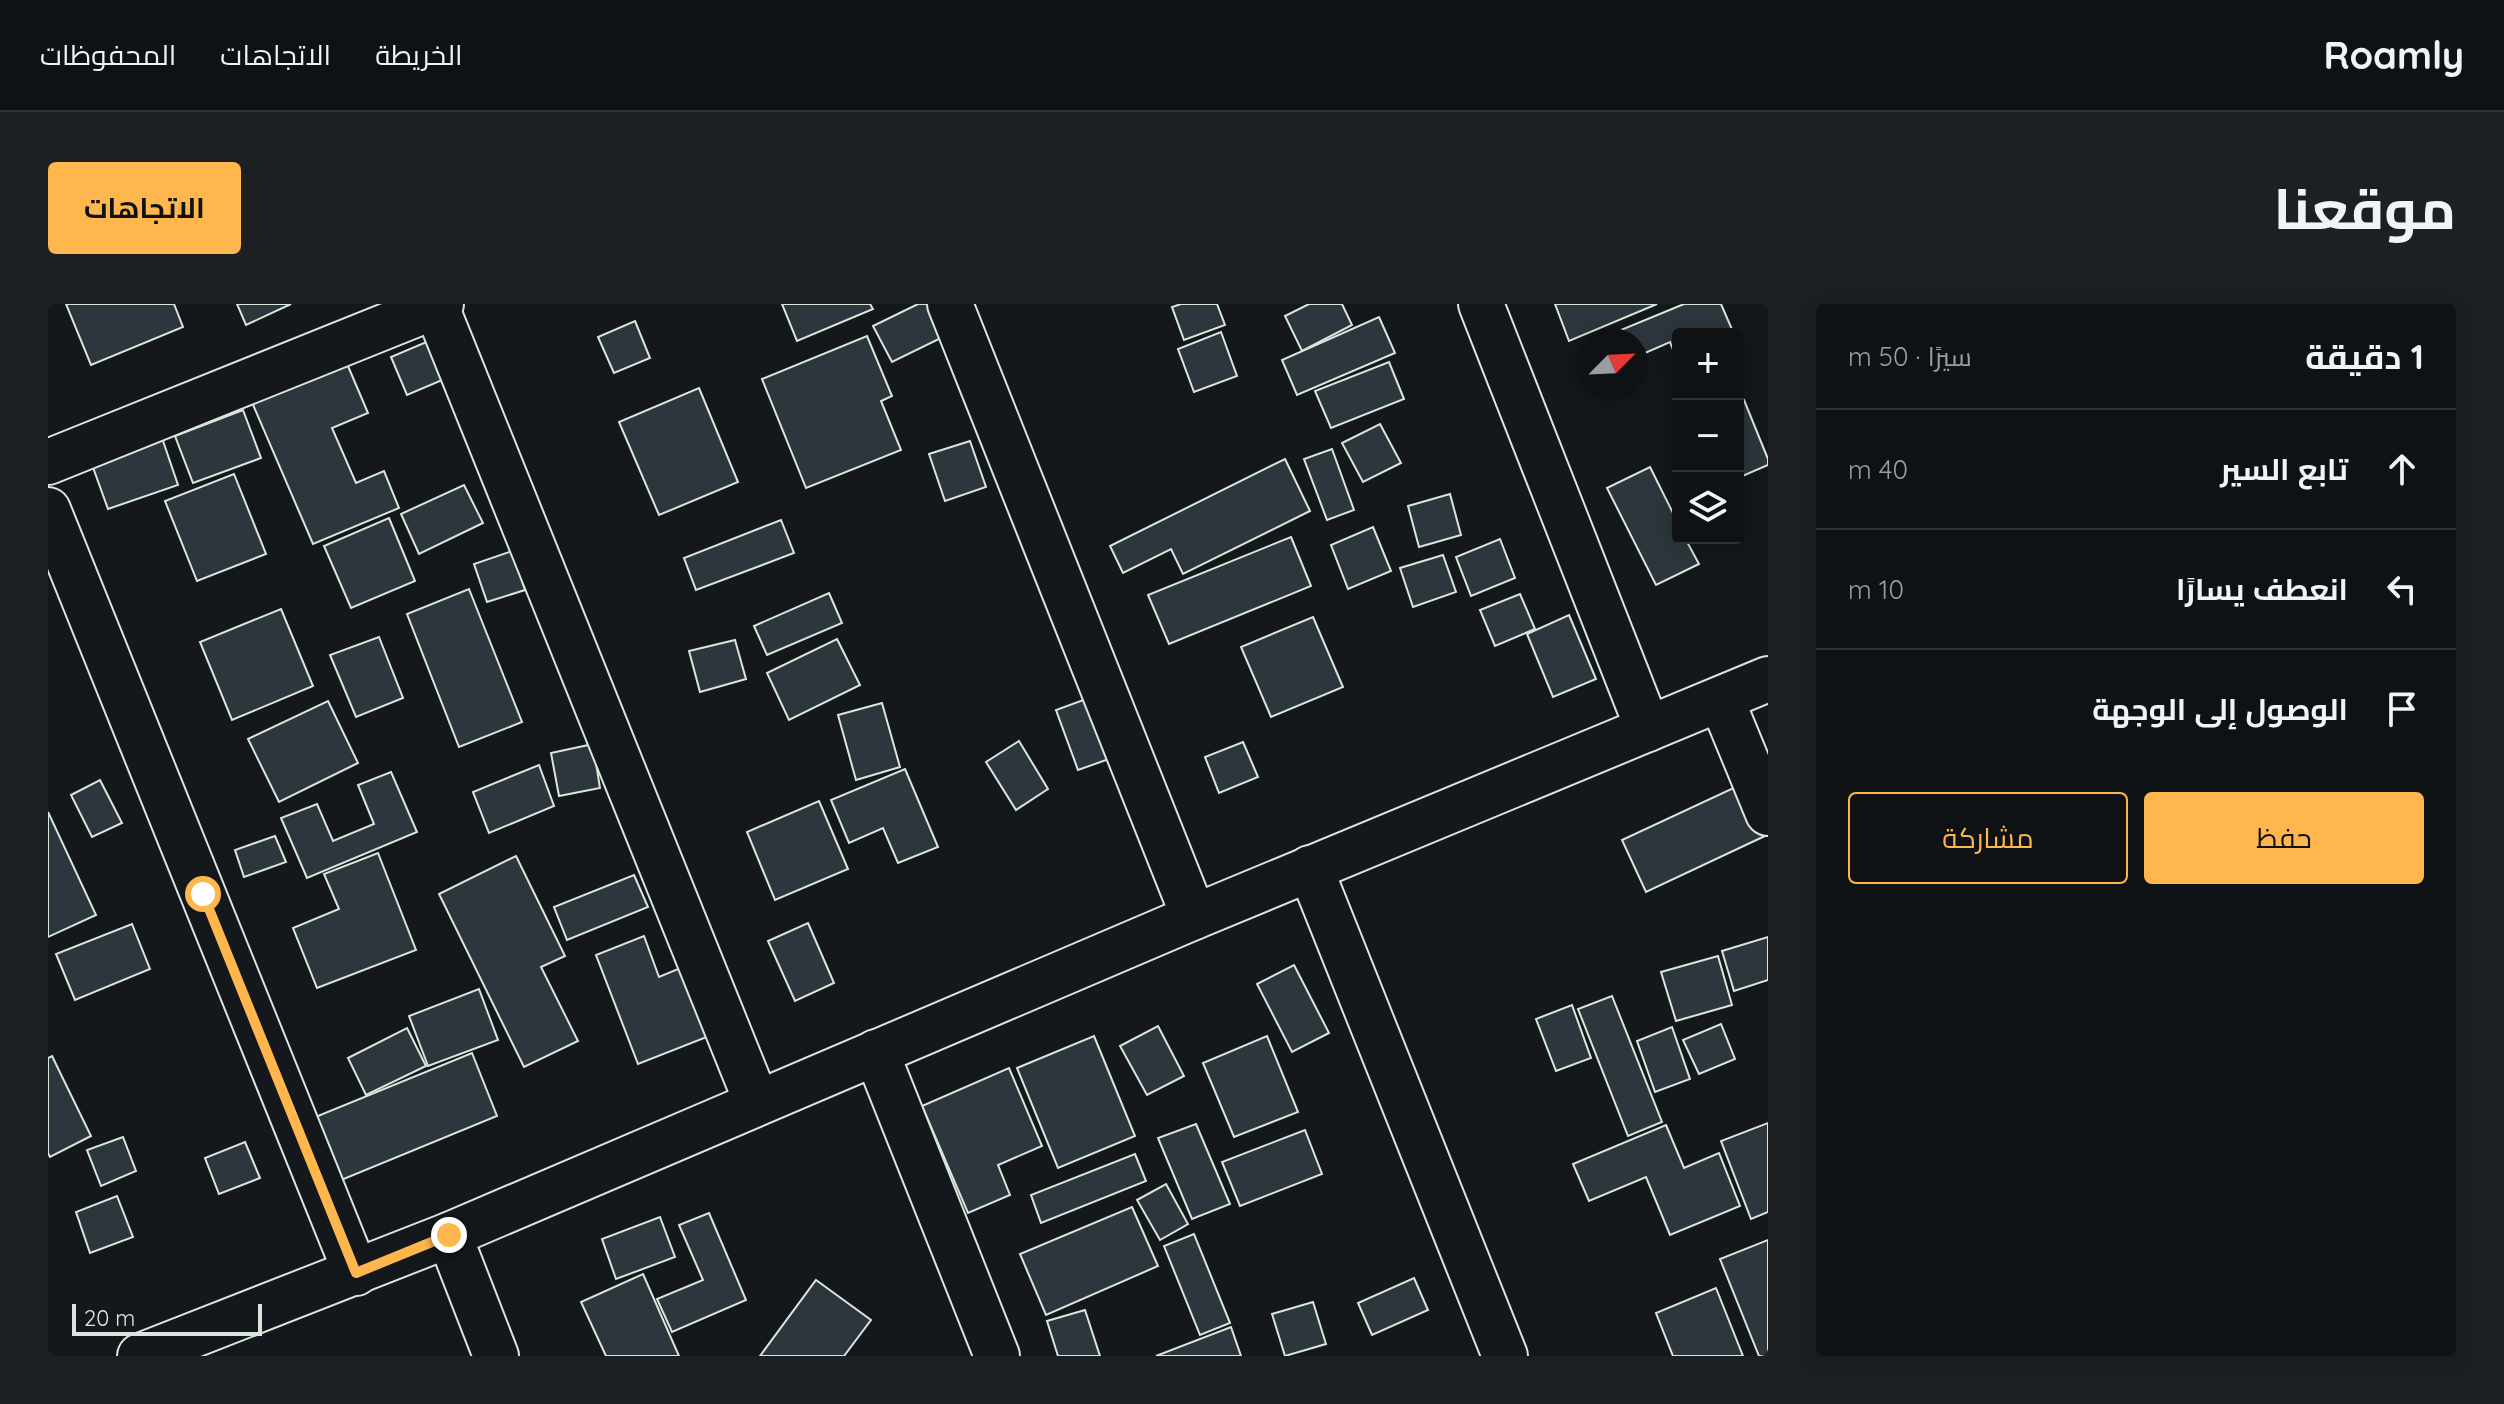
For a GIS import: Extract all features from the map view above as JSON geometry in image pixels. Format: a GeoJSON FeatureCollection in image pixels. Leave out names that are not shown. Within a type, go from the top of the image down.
{"type":"FeatureCollection","features":[{"type":"Feature","properties":{"kind":"street"},"geometry":{"type":"LineString","coordinates":[[950,304],[1194,917]]}},
{"type":"Feature","properties":{"kind":"street"},"geometry":{"type":"LineString","coordinates":[[1481,304],[1648,729]]}},
{"type":"Feature","properties":{"kind":"street"},"geometry":{"type":"LineString","coordinates":[[48,462],[437,305],[757,1103]]}},
{"type":"Feature","properties":{"kind":"street"},"geometry":{"type":"LineString","coordinates":[[48,510],[356,1273]]}},
{"type":"Feature","properties":{"kind":"street"},"geometry":{"type":"LineString","coordinates":[[140,1356],[449,1235],[1310,868],[1768,679]]}},
{"type":"Feature","properties":{"kind":"street"},"geometry":{"type":"LineString","coordinates":[[1721,699],[1768,813]]}},
{"type":"Feature","properties":{"kind":"street"},"geometry":{"type":"LineString","coordinates":[[1310,868],[1505,1356]]}},
{"type":"Feature","properties":{"kind":"street"},"geometry":{"type":"LineString","coordinates":[[876,1052],[997,1356]]}},
{"type":"Feature","properties":{"kind":"street"},"geometry":{"type":"LineString","coordinates":[[449,1235],[496,1356]]}},
{"type":"Feature","properties":{"kind":"building"},"geometry":{"type":"Polygon","coordinates":[[[66,304],[174,304],[183,327],[91,365],[66,304]]]}},
{"type":"Feature","properties":{"kind":"building"},"geometry":{"type":"Polygon","coordinates":[[[237,304],[291,304],[246,325],[237,304]]]}},
{"type":"Feature","properties":{"kind":"building"},"geometry":{"type":"Polygon","coordinates":[[[782,304],[870,304],[873,309],[797,341],[782,304]]]}},
{"type":"Feature","properties":{"kind":"building"},"geometry":{"type":"Polygon","coordinates":[[[918,304],[932,304],[947,335],[892,362],[873,326],[918,304]]]}},
{"type":"Feature","properties":{"kind":"building"},"geometry":{"type":"Polygon","coordinates":[[[1217,304],[1225,325],[1184,340],[1172,307],[1217,304]]]}},
{"type":"Feature","properties":{"kind":"building"},"geometry":{"type":"Polygon","coordinates":[[[1309,304],[1342,304],[1352,325],[1302,351],[1285,316],[1309,304]]]}},
{"type":"Feature","properties":{"kind":"building"},"geometry":{"type":"Polygon","coordinates":[[[1555,304],[1657,304],[1600,328],[1576,328],[1576,338],[1569,341],[1555,304]]]}},
{"type":"Feature","properties":{"kind":"building"},"geometry":{"type":"Polygon","coordinates":[[[1684,304],[1721,304],[1731,328],[1672,328],[1672,347],[1670,342],[1648,352],[1648,328],[1626,328],[1684,304]]]}},
{"type":"Feature","properties":{"kind":"building"},"geometry":{"type":"Polygon","coordinates":[[[1379,317],[1395,353],[1297,395],[1282,360],[1379,317]]]}},
{"type":"Feature","properties":{"kind":"building"},"geometry":{"type":"Polygon","coordinates":[[[635,321],[650,358],[614,373],[598,337],[635,321]]]}},
{"type":"Feature","properties":{"kind":"building"},"geometry":{"type":"Polygon","coordinates":[[[1221,332],[1237,376],[1194,392],[1178,349],[1221,332]]]}},
{"type":"Feature","properties":{"kind":"building"},"geometry":{"type":"Polygon","coordinates":[[[867,336],[892,396],[881,401],[901,450],[806,488],[762,379],[867,336]]]}},
{"type":"Feature","properties":{"kind":"building"},"geometry":{"type":"Polygon","coordinates":[[[431,340],[447,378],[407,395],[391,357],[431,340]]]}},
{"type":"Feature","properties":{"kind":"building"},"geometry":{"type":"Polygon","coordinates":[[[345,359],[368,413],[332,428],[356,483],[384,471],[399,508],[313,544],[251,400],[345,359]]]}},
{"type":"Feature","properties":{"kind":"building"},"geometry":{"type":"Polygon","coordinates":[[[1389,362],[1404,399],[1331,428],[1315,391],[1389,362]]]}},
{"type":"Feature","properties":{"kind":"building"},"geometry":{"type":"Polygon","coordinates":[[[699,388],[738,482],[659,515],[619,422],[699,388]]]}},
{"type":"Feature","properties":{"kind":"building"},"geometry":{"type":"Polygon","coordinates":[[[1744,400],[1768,459],[1768,465],[1744,475],[1744,400]]]}},
{"type":"Feature","properties":{"kind":"building"},"geometry":{"type":"Polygon","coordinates":[[[243,410],[261,458],[193,483],[175,436],[243,410]]]}},
{"type":"Feature","properties":{"kind":"building"},"geometry":{"type":"Polygon","coordinates":[[[1380,424],[1401,463],[1363,482],[1342,443],[1380,424]]]}},
{"type":"Feature","properties":{"kind":"building"},"geometry":{"type":"Polygon","coordinates":[[[161,435],[178,485],[108,509],[90,459],[161,435]]]}},
{"type":"Feature","properties":{"kind":"building"},"geometry":{"type":"Polygon","coordinates":[[[970,441],[986,487],[945,501],[929,454],[970,441]]]}},
{"type":"Feature","properties":{"kind":"building"},"geometry":{"type":"Polygon","coordinates":[[[1332,449],[1354,510],[1327,520],[1304,459],[1332,449]]]}},
{"type":"Feature","properties":{"kind":"building"},"geometry":{"type":"Polygon","coordinates":[[[1285,459],[1310,511],[1183,574],[1171,549],[1123,573],[1110,546],[1285,459]]]}},
{"type":"Feature","properties":{"kind":"building"},"geometry":{"type":"Polygon","coordinates":[[[1650,467],[1672,511],[1672,544],[1688,544],[1699,564],[1656,585],[1607,488],[1650,467]]]}},
{"type":"Feature","properties":{"kind":"building"},"geometry":{"type":"Polygon","coordinates":[[[234,474],[266,554],[197,581],[165,501],[234,474]]]}},
{"type":"Feature","properties":{"kind":"building"},"geometry":{"type":"Polygon","coordinates":[[[464,485],[483,523],[419,554],[401,514],[464,485]]]}},
{"type":"Feature","properties":{"kind":"building"},"geometry":{"type":"Polygon","coordinates":[[[1450,494],[1461,535],[1419,547],[1408,506],[1450,494]]]}},
{"type":"Feature","properties":{"kind":"building"},"geometry":{"type":"Polygon","coordinates":[[[389,518],[415,581],[351,608],[324,546],[389,518]]]}},
{"type":"Feature","properties":{"kind":"building"},"geometry":{"type":"Polygon","coordinates":[[[781,520],[794,553],[696,590],[684,558],[781,520]]]}},
{"type":"Feature","properties":{"kind":"building"},"geometry":{"type":"Polygon","coordinates":[[[1373,527],[1391,571],[1348,589],[1331,545],[1373,527]]]}},
{"type":"Feature","properties":{"kind":"building"},"geometry":{"type":"Polygon","coordinates":[[[1291,537],[1311,586],[1169,644],[1148,595],[1291,537]]]}},
{"type":"Feature","properties":{"kind":"building"},"geometry":{"type":"Polygon","coordinates":[[[1500,539],[1515,578],[1471,596],[1456,557],[1500,539]]]}},
{"type":"Feature","properties":{"kind":"building"},"geometry":{"type":"Polygon","coordinates":[[[512,551],[525,590],[487,602],[474,564],[512,551]]]}},
{"type":"Feature","properties":{"kind":"building"},"geometry":{"type":"Polygon","coordinates":[[[1443,555],[1456,592],[1413,607],[1400,568],[1443,555]]]}},
{"type":"Feature","properties":{"kind":"building"},"geometry":{"type":"Polygon","coordinates":[[[469,589],[522,722],[459,747],[407,614],[469,589]]]}},
{"type":"Feature","properties":{"kind":"building"},"geometry":{"type":"Polygon","coordinates":[[[829,593],[842,623],[767,655],[754,626],[829,593]]]}},
{"type":"Feature","properties":{"kind":"building"},"geometry":{"type":"Polygon","coordinates":[[[1520,594],[1535,629],[1495,646],[1480,610],[1520,594]]]}},
{"type":"Feature","properties":{"kind":"building"},"geometry":{"type":"Polygon","coordinates":[[[281,609],[313,686],[232,720],[200,642],[281,609]]]}},
{"type":"Feature","properties":{"kind":"building"},"geometry":{"type":"Polygon","coordinates":[[[1569,615],[1596,679],[1553,697],[1527,634],[1569,615]]]}},
{"type":"Feature","properties":{"kind":"building"},"geometry":{"type":"Polygon","coordinates":[[[1313,617],[1343,687],[1271,717],[1241,647],[1313,617]]]}},
{"type":"Feature","properties":{"kind":"building"},"geometry":{"type":"Polygon","coordinates":[[[379,637],[403,698],[356,717],[330,655],[379,637]]]}},
{"type":"Feature","properties":{"kind":"building"},"geometry":{"type":"Polygon","coordinates":[[[837,639],[860,685],[789,720],[767,673],[837,639]]]}},
{"type":"Feature","properties":{"kind":"building"},"geometry":{"type":"Polygon","coordinates":[[[735,640],[746,679],[700,692],[689,651],[735,640]]]}},
{"type":"Feature","properties":{"kind":"building"},"geometry":{"type":"Polygon","coordinates":[[[1086,699],[1109,759],[1078,770],[1056,710],[1086,699]]]}},
{"type":"Feature","properties":{"kind":"building"},"geometry":{"type":"Polygon","coordinates":[[[328,701],[358,763],[279,802],[248,739],[328,701]]]}},
{"type":"Feature","properties":{"kind":"building"},"geometry":{"type":"Polygon","coordinates":[[[882,703],[900,767],[856,780],[838,715],[882,703]]]}},
{"type":"Feature","properties":{"kind":"building"},"geometry":{"type":"Polygon","coordinates":[[[1019,741],[1048,789],[1016,810],[986,762],[1019,741]]]}},
{"type":"Feature","properties":{"kind":"building"},"geometry":{"type":"Polygon","coordinates":[[[1243,742],[1258,777],[1219,793],[1205,757],[1243,742]]]}},
{"type":"Feature","properties":{"kind":"building"},"geometry":{"type":"Polygon","coordinates":[[[593,744],[600,788],[559,796],[551,753],[593,744]]]}},
{"type":"Feature","properties":{"kind":"building"},"geometry":{"type":"Polygon","coordinates":[[[539,765],[554,806],[489,833],[473,792],[539,765]]]}},
{"type":"Feature","properties":{"kind":"building"},"geometry":{"type":"Polygon","coordinates":[[[905,769],[938,847],[898,863],[883,828],[849,843],[831,800],[905,769]]]}},
{"type":"Feature","properties":{"kind":"building"},"geometry":{"type":"Polygon","coordinates":[[[391,772],[417,832],[307,878],[281,818],[317,804],[333,841],[374,824],[358,785],[391,772]]]}},
{"type":"Feature","properties":{"kind":"building"},"geometry":{"type":"Polygon","coordinates":[[[100,780],[122,823],[92,837],[71,795],[100,780]]]}},
{"type":"Feature","properties":{"kind":"building"},"geometry":{"type":"Polygon","coordinates":[[[1742,784],[1767,835],[1646,892],[1622,840],[1742,784]]]}},
{"type":"Feature","properties":{"kind":"building"},"geometry":{"type":"Polygon","coordinates":[[[819,801],[848,869],[775,900],[747,832],[819,801]]]}},
{"type":"Feature","properties":{"kind":"building"},"geometry":{"type":"Polygon","coordinates":[[[48,812],[96,915],[48,937],[48,812]]]}},
{"type":"Feature","properties":{"kind":"building"},"geometry":{"type":"Polygon","coordinates":[[[275,836],[286,862],[244,877],[235,850],[275,836]]]}},
{"type":"Feature","properties":{"kind":"building"},"geometry":{"type":"Polygon","coordinates":[[[378,853],[416,950],[317,988],[293,928],[339,909],[324,874],[378,853]]]}},
{"type":"Feature","properties":{"kind":"building"},"geometry":{"type":"Polygon","coordinates":[[[516,856],[565,956],[541,967],[578,1041],[524,1067],[439,894],[516,856]]]}},
{"type":"Feature","properties":{"kind":"building"},"geometry":{"type":"Polygon","coordinates":[[[634,875],[648,907],[567,940],[554,907],[634,875]]]}},
{"type":"Feature","properties":{"kind":"building"},"geometry":{"type":"Polygon","coordinates":[[[808,923],[834,983],[795,1001],[768,941],[808,923]]]}},
{"type":"Feature","properties":{"kind":"building"},"geometry":{"type":"Polygon","coordinates":[[[132,924],[150,969],[75,1000],[56,954],[132,924]]]}},
{"type":"Feature","properties":{"kind":"building"},"geometry":{"type":"Polygon","coordinates":[[[644,936],[659,977],[695,962],[722,1031],[638,1064],[596,955],[644,936]]]}},
{"type":"Feature","properties":{"kind":"building"},"geometry":{"type":"Polygon","coordinates":[[[1768,937],[1768,980],[1734,991],[1722,951],[1768,937]]]}},
{"type":"Feature","properties":{"kind":"building"},"geometry":{"type":"Polygon","coordinates":[[[1718,956],[1732,1005],[1676,1021],[1661,972],[1718,956]]]}},
{"type":"Feature","properties":{"kind":"building"},"geometry":{"type":"Polygon","coordinates":[[[1294,965],[1329,1033],[1292,1052],[1257,984],[1294,965]]]}},
{"type":"Feature","properties":{"kind":"building"},"geometry":{"type":"Polygon","coordinates":[[[479,989],[498,1040],[428,1066],[409,1016],[479,989]]]}},
{"type":"Feature","properties":{"kind":"building"},"geometry":{"type":"Polygon","coordinates":[[[1612,996],[1662,1122],[1628,1136],[1578,1009],[1612,996]]]}},
{"type":"Feature","properties":{"kind":"building"},"geometry":{"type":"Polygon","coordinates":[[[1572,1005],[1591,1058],[1556,1071],[1536,1019],[1572,1005]]]}},
{"type":"Feature","properties":{"kind":"building"},"geometry":{"type":"Polygon","coordinates":[[[1721,1024],[1735,1059],[1699,1074],[1683,1040],[1721,1024]]]}},
{"type":"Feature","properties":{"kind":"building"},"geometry":{"type":"Polygon","coordinates":[[[1158,1026],[1184,1076],[1147,1095],[1120,1046],[1158,1026]]]}},
{"type":"Feature","properties":{"kind":"building"},"geometry":{"type":"Polygon","coordinates":[[[1672,1027],[1690,1079],[1655,1092],[1637,1041],[1672,1027]]]}},
{"type":"Feature","properties":{"kind":"building"},"geometry":{"type":"Polygon","coordinates":[[[407,1028],[426,1066],[366,1095],[348,1058],[407,1028]]]}},
{"type":"Feature","properties":{"kind":"building"},"geometry":{"type":"Polygon","coordinates":[[[1094,1036],[1135,1136],[1058,1168],[1017,1068],[1094,1036]]]}},
{"type":"Feature","properties":{"kind":"building"},"geometry":{"type":"Polygon","coordinates":[[[1267,1036],[1298,1112],[1234,1137],[1203,1063],[1267,1036]]]}},
{"type":"Feature","properties":{"kind":"building"},"geometry":{"type":"Polygon","coordinates":[[[472,1053],[497,1116],[334,1183],[308,1120],[472,1053]]]}},
{"type":"Feature","properties":{"kind":"building"},"geometry":{"type":"Polygon","coordinates":[[[52,1056],[91,1136],[50,1157],[48,1058],[52,1056]]]}},
{"type":"Feature","properties":{"kind":"building"},"geometry":{"type":"Polygon","coordinates":[[[1009,1068],[1042,1146],[998,1165],[1010,1195],[968,1213],[922,1106],[1009,1068]]]}},
{"type":"Feature","properties":{"kind":"building"},"geometry":{"type":"Polygon","coordinates":[[[1768,1123],[1768,1212],[1751,1219],[1721,1141],[1768,1123]]]}},
{"type":"Feature","properties":{"kind":"building"},"geometry":{"type":"Polygon","coordinates":[[[1196,1124],[1230,1204],[1192,1219],[1158,1138],[1196,1124]]]}},
{"type":"Feature","properties":{"kind":"building"},"geometry":{"type":"Polygon","coordinates":[[[1666,1125],[1684,1168],[1719,1153],[1740,1206],[1670,1235],[1646,1177],[1589,1201],[1573,1164],[1666,1125]]]}},
{"type":"Feature","properties":{"kind":"building"},"geometry":{"type":"Polygon","coordinates":[[[1305,1130],[1322,1174],[1240,1206],[1222,1162],[1305,1130]]]}},
{"type":"Feature","properties":{"kind":"building"},"geometry":{"type":"Polygon","coordinates":[[[123,1137],[136,1171],[101,1186],[87,1150],[123,1137]]]}},
{"type":"Feature","properties":{"kind":"building"},"geometry":{"type":"Polygon","coordinates":[[[245,1142],[260,1178],[219,1194],[205,1158],[245,1142]]]}},
{"type":"Feature","properties":{"kind":"building"},"geometry":{"type":"Polygon","coordinates":[[[1135,1154],[1146,1181],[1041,1223],[1031,1195],[1135,1154]]]}},
{"type":"Feature","properties":{"kind":"building"},"geometry":{"type":"Polygon","coordinates":[[[1166,1184],[1188,1224],[1160,1240],[1137,1200],[1166,1184]]]}},
{"type":"Feature","properties":{"kind":"building"},"geometry":{"type":"Polygon","coordinates":[[[117,1196],[133,1237],[90,1253],[76,1212],[117,1196]]]}},
{"type":"Feature","properties":{"kind":"building"},"geometry":{"type":"Polygon","coordinates":[[[1132,1207],[1158,1266],[1046,1315],[1020,1254],[1132,1207]]]}},
{"type":"Feature","properties":{"kind":"building"},"geometry":{"type":"Polygon","coordinates":[[[709,1213],[746,1300],[672,1332],[657,1299],[703,1280],[679,1225],[709,1213]]]}},
{"type":"Feature","properties":{"kind":"building"},"geometry":{"type":"Polygon","coordinates":[[[660,1217],[675,1257],[616,1279],[602,1239],[660,1217]]]}},
{"type":"Feature","properties":{"kind":"building"},"geometry":{"type":"Polygon","coordinates":[[[1194,1234],[1230,1323],[1200,1335],[1164,1246],[1194,1234]]]}},
{"type":"Feature","properties":{"kind":"building"},"geometry":{"type":"Polygon","coordinates":[[[1768,1240],[1768,1356],[1759,1356],[1720,1259],[1768,1240]]]}},
{"type":"Feature","properties":{"kind":"building"},"geometry":{"type":"Polygon","coordinates":[[[643,1274],[679,1356],[606,1356],[581,1302],[643,1274]]]}},
{"type":"Feature","properties":{"kind":"building"},"geometry":{"type":"Polygon","coordinates":[[[1414,1278],[1428,1310],[1372,1335],[1358,1303],[1414,1278]]]}},
{"type":"Feature","properties":{"kind":"building"},"geometry":{"type":"Polygon","coordinates":[[[816,1280],[871,1320],[844,1356],[760,1356],[816,1280]]]}},
{"type":"Feature","properties":{"kind":"building"},"geometry":{"type":"Polygon","coordinates":[[[1716,1288],[1743,1356],[1673,1356],[1656,1313],[1716,1288]]]}},
{"type":"Feature","properties":{"kind":"building"},"geometry":{"type":"Polygon","coordinates":[[[1313,1302],[1326,1344],[1285,1356],[1272,1314],[1313,1302]]]}},
{"type":"Feature","properties":{"kind":"building"},"geometry":{"type":"Polygon","coordinates":[[[1085,1310],[1100,1356],[1058,1356],[1047,1321],[1085,1310]]]}},
{"type":"Feature","properties":{"kind":"building"},"geometry":{"type":"Polygon","coordinates":[[[1231,1327],[1241,1356],[1156,1356],[1231,1327]]]}},
{"type":"Feature","properties":{"kind":"route"},"geometry":{"type":"LineString","coordinates":[[203,894],[356,1273],[449,1235]]}}]}
